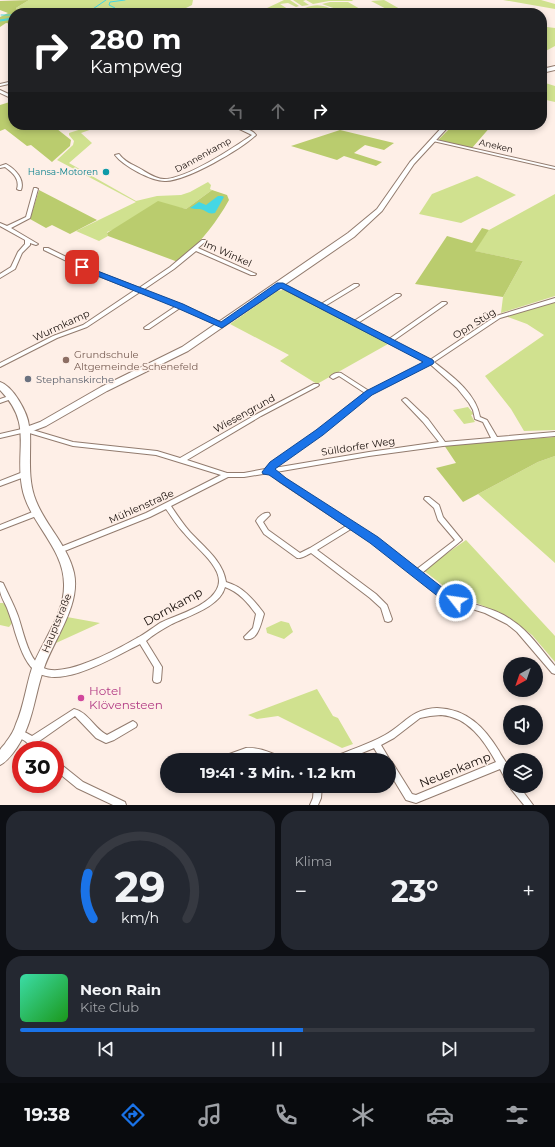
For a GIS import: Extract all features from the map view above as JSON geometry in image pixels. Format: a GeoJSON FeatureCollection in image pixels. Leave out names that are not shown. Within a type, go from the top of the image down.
{"type":"FeatureCollection","features":[{"type":"Feature","properties":{"kind":"main road"},"geometry":{"type":"LineString","coordinates":[[26,430],[43,424],[104,389],[177,353],[222,325],[351,235],[371,219],[385,203],[412,163],[442,130]]}},
{"type":"Feature","properties":{"kind":"main road","name":"Hauptstraße"},"geometry":{"type":"LineString","coordinates":[[0,385],[12,397],[22,412],[26,430],[24,446],[25,474],[29,496],[37,513],[60,550],[70,577],[67,602],[38,669],[27,711],[19,733],[0,759]]}},
{"type":"Feature","properties":{"kind":"street","name":"Dannenkamp"},"geometry":{"type":"LineString","coordinates":[[117,155],[122,161],[154,178],[164,180],[177,179],[254,135],[253,133],[246,130]]}},
{"type":"Feature","properties":{"kind":"street","name":"Aneken"},"geometry":{"type":"LineString","coordinates":[[433,140],[555,168]]}},
{"type":"Feature","properties":{"kind":"street"},"geometry":{"type":"LineString","coordinates":[[0,167],[6,166],[17,175],[20,180],[21,187],[19,189]]}},
{"type":"Feature","properties":{"kind":"street"},"geometry":{"type":"LineString","coordinates":[[7,228],[28,218],[36,189]]}},
{"type":"Feature","properties":{"kind":"street"},"geometry":{"type":"LineString","coordinates":[[0,224],[36,244],[24,249]]}},
{"type":"Feature","properties":{"kind":"street"},"geometry":{"type":"LineString","coordinates":[[0,276],[13,268],[20,252],[28,244],[27,239]]}},
{"type":"Feature","properties":{"kind":"street","name":"Wurmkamp"},"geometry":{"type":"LineString","coordinates":[[0,365],[55,337],[85,326],[172,268],[204,241]]}},
{"type":"Feature","properties":{"kind":"street","name":"Im Winkel"},"geometry":{"type":"LineString","coordinates":[[196,249],[253,274]]}},
{"type":"Feature","properties":{"kind":"street"},"geometry":{"type":"LineString","coordinates":[[46,250],[85,268],[180,306],[222,325]]}},
{"type":"Feature","properties":{"kind":"street"},"geometry":{"type":"LineString","coordinates":[[280,285],[430,362],[449,377],[467,396],[477,410],[477,418],[485,421],[495,439]]}},
{"type":"Feature","properties":{"kind":"street"},"geometry":{"type":"LineString","coordinates":[[322,306],[356,285]]}},
{"type":"Feature","properties":{"kind":"street"},"geometry":{"type":"LineString","coordinates":[[354,323],[398,295]]}},
{"type":"Feature","properties":{"kind":"street","name":"Opn Stüg"},"geometry":{"type":"LineString","coordinates":[[269,472],[273,465],[369,393],[430,362],[498,317],[555,300]]}},
{"type":"Feature","properties":{"kind":"street"},"geometry":{"type":"LineString","coordinates":[[389,341],[444,303]]}},
{"type":"Feature","properties":{"kind":"street"},"geometry":{"type":"LineString","coordinates":[[147,328],[180,306]]}},
{"type":"Feature","properties":{"kind":"street"},"geometry":{"type":"LineString","coordinates":[[333,377],[339,374],[369,393]]}},
{"type":"Feature","properties":{"kind":"street","name":"Wiesengrund"},"geometry":{"type":"LineString","coordinates":[[182,460],[259,415],[316,385]]}},
{"type":"Feature","properties":{"kind":"street"},"geometry":{"type":"LineString","coordinates":[[0,401],[12,397]]}},
{"type":"Feature","properties":{"kind":"street"},"geometry":{"type":"LineString","coordinates":[[405,400],[418,411],[434,430],[443,444]]}},
{"type":"Feature","properties":{"kind":"street"},"geometry":{"type":"LineString","coordinates":[[0,436],[26,430]]}},
{"type":"Feature","properties":{"kind":"street","name":"Sülldorfer Weg"},"geometry":{"type":"LineString","coordinates":[[26,430],[73,444],[157,453],[227,475],[244,475],[269,472],[369,454],[443,444],[555,434]]}},
{"type":"Feature","properties":{"kind":"street"},"geometry":{"type":"LineString","coordinates":[[269,472],[388,550],[444,595],[456,601],[488,611],[510,622],[520,630],[555,671]]}},
{"type":"Feature","properties":{"kind":"street"},"geometry":{"type":"LineString","coordinates":[[0,484],[25,474]]}},
{"type":"Feature","properties":{"kind":"street","name":"Mühlenstraße"},"geometry":{"type":"LineString","coordinates":[[60,550],[167,506],[227,475]]}},
{"type":"Feature","properties":{"kind":"street"},"geometry":{"type":"LineString","coordinates":[[416,573],[459,540],[440,518],[437,507],[427,499]]}},
{"type":"Feature","properties":{"kind":"street"},"geometry":{"type":"LineString","coordinates":[[167,506],[190,536],[219,567],[223,578],[223,584],[237,588],[260,614],[256,629],[248,637]]}},
{"type":"Feature","properties":{"kind":"street"},"geometry":{"type":"LineString","coordinates":[[0,528],[37,513]]}},
{"type":"Feature","properties":{"kind":"street"},"geometry":{"type":"LineString","coordinates":[[267,515],[259,521],[266,532],[295,555],[299,556],[312,550],[352,525]]}},
{"type":"Feature","properties":{"kind":"street"},"geometry":{"type":"LineString","coordinates":[[312,550],[373,596],[384,607],[388,619]]}},
{"type":"Feature","properties":{"kind":"street","name":"Dornkamp"},"geometry":{"type":"LineString","coordinates":[[38,669],[51,674],[65,674],[80,669],[140,640],[149,633],[209,602],[216,596],[223,584]]}},
{"type":"Feature","properties":{"kind":"street"},"geometry":{"type":"LineString","coordinates":[[0,585],[27,651],[38,669]]}},
{"type":"Feature","properties":{"kind":"street"},"geometry":{"type":"LineString","coordinates":[[140,640],[158,667],[158,680]]}},
{"type":"Feature","properties":{"kind":"street"},"geometry":{"type":"LineString","coordinates":[[19,733],[32,741],[74,712],[78,713],[99,735],[106,738],[111,738],[133,725]]}},
{"type":"Feature","properties":{"kind":"street"},"geometry":{"type":"LineString","coordinates":[[352,753],[388,738],[418,716],[428,712],[452,713],[462,716],[477,727],[487,739],[502,764]]}},
{"type":"Feature","properties":{"kind":"street"},"geometry":{"type":"LineString","coordinates":[[376,743],[382,753]]}},
{"type":"Feature","properties":{"kind":"street"},"geometry":{"type":"LineString","coordinates":[[242,753],[255,750],[262,753]]}},
{"type":"Feature","properties":{"kind":"street","name":"Neuenkamp"},"geometry":{"type":"LineString","coordinates":[[396,776],[409,797],[416,799],[502,764]]}},
{"type":"Feature","properties":{"kind":"street"},"geometry":{"type":"LineString","coordinates":[[64,773],[80,786],[119,804]]}},
{"type":"Feature","properties":{"kind":"street"},"geometry":{"type":"LineString","coordinates":[[314,805],[317,793]]}},
{"type":"Feature","properties":{"kind":"street"},"geometry":{"type":"LineString","coordinates":[[520,793],[529,805]]}},
{"type":"Feature","properties":{"kind":"green space"},"geometry":{"type":"Polygon","coordinates":[[[29,0],[193,0],[192,5],[186,8],[16,8],[29,0]]]}},
{"type":"Feature","properties":{"kind":"green space"},"geometry":{"type":"Polygon","coordinates":[[[29,0],[16,8],[8,8],[8,13],[0,10],[0,1],[29,0]]]}},
{"type":"Feature","properties":{"kind":"green space"},"geometry":{"type":"Polygon","coordinates":[[[284,0],[290,0],[299,6],[296,7],[288,3],[280,4],[286,8],[267,8],[284,0]]]}},
{"type":"Feature","properties":{"kind":"green space"},"geometry":{"type":"Polygon","coordinates":[[[293,0],[306,0],[303,1],[309,5],[302,6],[293,0]]]}},
{"type":"Feature","properties":{"kind":"green space"},"geometry":{"type":"Polygon","coordinates":[[[306,0],[353,1],[329,1],[313,4],[306,0]]]}},
{"type":"Feature","properties":{"kind":"green space"},"geometry":{"type":"Polygon","coordinates":[[[384,0],[398,8],[384,8],[371,1],[384,0]]]}},
{"type":"Feature","properties":{"kind":"green space"},"geometry":{"type":"Polygon","coordinates":[[[503,0],[541,0],[555,4],[555,9],[503,0]]]}},
{"type":"Feature","properties":{"kind":"green space"},"geometry":{"type":"Polygon","coordinates":[[[330,2],[348,2],[358,8],[333,8],[322,4],[330,2]]]}},
{"type":"Feature","properties":{"kind":"green space"},"geometry":{"type":"Polygon","coordinates":[[[320,5],[330,8],[305,8],[320,5]]]}},
{"type":"Feature","properties":{"kind":"green space"},"geometry":{"type":"Polygon","coordinates":[[[8,13],[8,23],[0,27],[0,17],[8,13]]]}},
{"type":"Feature","properties":{"kind":"green space"},"geometry":{"type":"Polygon","coordinates":[[[547,27],[555,28],[555,46],[547,50],[547,27]]]}},
{"type":"Feature","properties":{"kind":"green space"},"geometry":{"type":"Polygon","coordinates":[[[547,84],[555,86],[555,102],[547,100],[547,84]]]}},
{"type":"Feature","properties":{"kind":"green space"},"geometry":{"type":"Polygon","coordinates":[[[8,103],[8,130],[58,130],[71,140],[70,146],[52,162],[31,145],[27,146],[5,129],[0,131],[0,105],[8,103]]]}},
{"type":"Feature","properties":{"kind":"green space"},"geometry":{"type":"Polygon","coordinates":[[[78,130],[89,130],[81,133],[92,143],[69,163],[136,201],[157,196],[181,195],[190,192],[208,182],[211,185],[210,189],[212,190],[186,209],[176,207],[107,232],[108,236],[99,241],[76,231],[136,202],[57,160],[73,145],[74,141],[69,133],[78,130]]]}},
{"type":"Feature","properties":{"kind":"green space"},"geometry":{"type":"Polygon","coordinates":[[[340,130],[394,143],[384,150],[365,145],[354,153],[382,162],[376,166],[344,156],[337,160],[291,146],[340,130]]]}},
{"type":"Feature","properties":{"kind":"green space"},"geometry":{"type":"Polygon","coordinates":[[[448,130],[488,130],[472,148],[440,141],[439,139],[448,130]]]}},
{"type":"Feature","properties":{"kind":"green space"},"geometry":{"type":"Polygon","coordinates":[[[477,176],[516,195],[461,223],[419,214],[432,194],[477,176]]]}},
{"type":"Feature","properties":{"kind":"green space"},"geometry":{"type":"Polygon","coordinates":[[[39,190],[97,220],[70,234],[52,225],[46,228],[30,219],[39,190]]]}},
{"type":"Feature","properties":{"kind":"green space"},"geometry":{"type":"Polygon","coordinates":[[[212,190],[227,195],[229,200],[206,234],[178,262],[108,236],[107,233],[158,201],[186,209],[212,190]]]}},
{"type":"Feature","properties":{"kind":"green space"},"geometry":{"type":"Polygon","coordinates":[[[555,194],[555,296],[501,313],[503,297],[523,261],[474,251],[489,230],[555,194]]]}},
{"type":"Feature","properties":{"kind":"green space"},"geometry":{"type":"Polygon","coordinates":[[[482,228],[489,230],[475,251],[523,261],[503,297],[415,284],[447,236],[472,243],[482,228]]]}},
{"type":"Feature","properties":{"kind":"green space"},"geometry":{"type":"Polygon","coordinates":[[[283,290],[293,293],[388,344],[317,384],[280,361],[289,355],[230,324],[277,291],[283,290]]]}},
{"type":"Feature","properties":{"kind":"green space"},"geometry":{"type":"Polygon","coordinates":[[[555,302],[555,430],[524,431],[511,409],[485,376],[544,335],[527,324],[505,316],[555,302]]]}},
{"type":"Feature","properties":{"kind":"green space"},"geometry":{"type":"Polygon","coordinates":[[[468,407],[474,414],[471,415],[475,422],[464,424],[453,410],[468,407]]]}},
{"type":"Feature","properties":{"kind":"green space"},"geometry":{"type":"Polygon","coordinates":[[[555,437],[555,456],[538,462],[463,502],[436,468],[456,463],[444,445],[555,437]]]}},
{"type":"Feature","properties":{"kind":"green space"},"geometry":{"type":"Polygon","coordinates":[[[555,456],[555,563],[478,494],[538,462],[555,456]]]}},
{"type":"Feature","properties":{"kind":"green space"},"geometry":{"type":"Polygon","coordinates":[[[466,540],[555,636],[555,662],[532,635],[516,623],[501,614],[450,591],[423,570],[466,540]]]}},
{"type":"Feature","properties":{"kind":"green space"},"geometry":{"type":"Polygon","coordinates":[[[0,603],[6,605],[13,622],[9,627],[0,625],[0,603]]]}},
{"type":"Feature","properties":{"kind":"green space"},"geometry":{"type":"Polygon","coordinates":[[[67,617],[100,623],[56,643],[67,617]]]}},
{"type":"Feature","properties":{"kind":"green space"},"geometry":{"type":"Polygon","coordinates":[[[281,621],[289,623],[293,632],[284,639],[267,633],[266,628],[281,621]]]}},
{"type":"Feature","properties":{"kind":"green space"},"geometry":{"type":"Polygon","coordinates":[[[317,689],[333,716],[338,718],[353,744],[342,748],[278,716],[257,719],[248,715],[317,689]]]}},
{"type":"Feature","properties":{"kind":"water"},"geometry":{"type":"Polygon","coordinates":[[[218,196],[224,197],[215,213],[190,208],[199,202],[206,205],[218,196]]]}},
{"type":"Feature","properties":{"kind":"waterway"},"geometry":{"type":"LineString","coordinates":[[94,8],[106,0]]}},
{"type":"Feature","properties":{"kind":"waterway"},"geometry":{"type":"LineString","coordinates":[[115,8],[109,5],[110,2],[125,0]]}},
{"type":"Feature","properties":{"kind":"waterway"},"geometry":{"type":"LineString","coordinates":[[1,15],[8,15]]}},
{"type":"Feature","properties":{"kind":"waterway"},"geometry":{"type":"LineString","coordinates":[[0,20],[8,19]]}},
{"type":"Feature","properties":{"kind":"waterway"},"geometry":{"type":"LineString","coordinates":[[0,21],[8,20]]}},
{"type":"Feature","properties":{"kind":"place","name":"Hansa-Motoren"},"geometry":{"type":"Point","coordinates":[106,172]}},
{"type":"Feature","properties":{"kind":"place","name":"Grundschule Altgemeinde Schenefeld"},"geometry":{"type":"Point","coordinates":[66,360]}},
{"type":"Feature","properties":{"kind":"place","name":"Stephanskirche"},"geometry":{"type":"Point","coordinates":[28,379]}},
{"type":"Feature","properties":{"kind":"place","name":"Hotel Klövensteen"},"geometry":{"type":"Point","coordinates":[81,698]}},
{"type":"Feature","properties":{"kind":"route"},"geometry":{"type":"LineString","coordinates":[[82,267],[180,306],[222,325],[280,285],[430,362],[369,393],[273,465],[266,472],[271,471],[282,480],[374,540],[404,562],[444,595],[456,601]]}}]}
